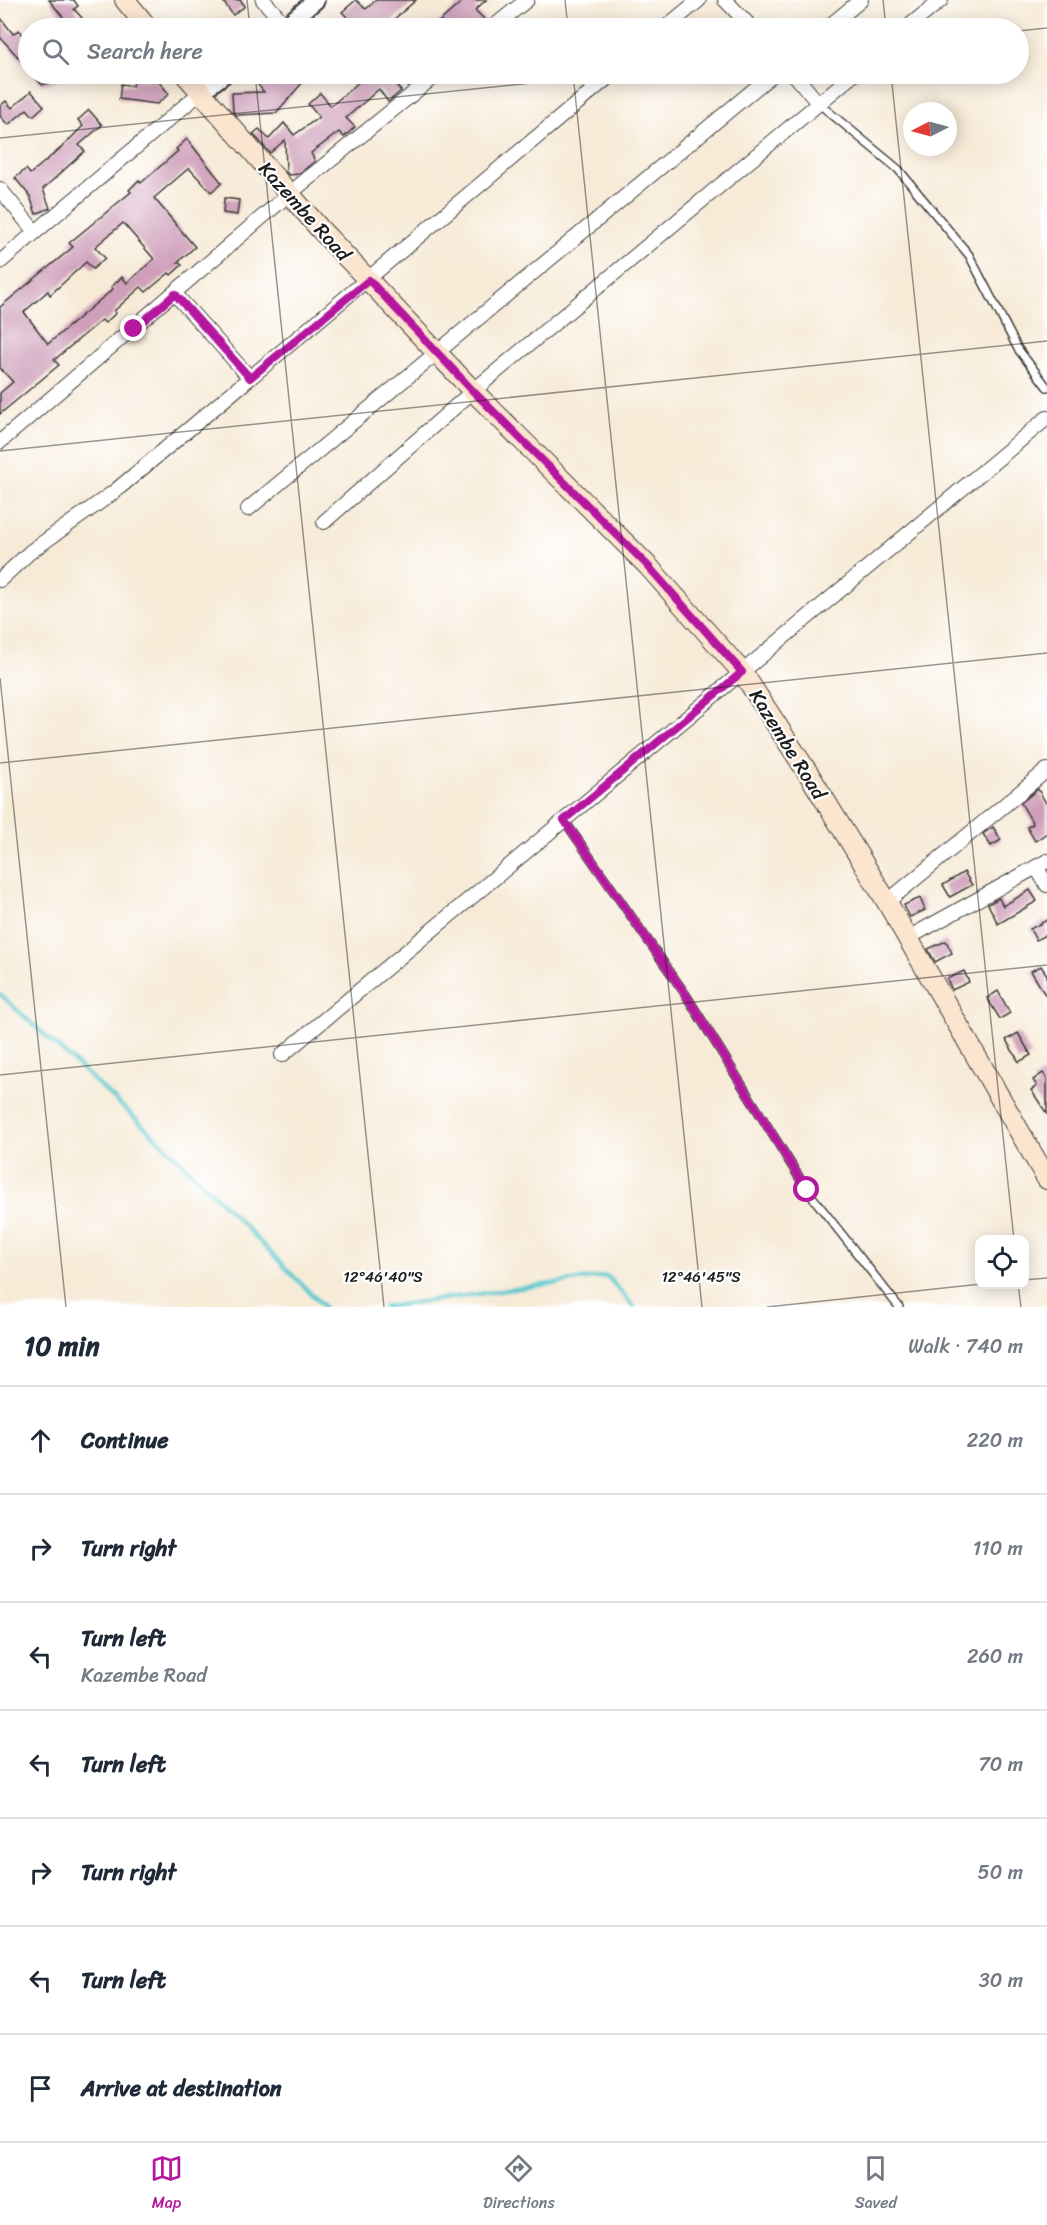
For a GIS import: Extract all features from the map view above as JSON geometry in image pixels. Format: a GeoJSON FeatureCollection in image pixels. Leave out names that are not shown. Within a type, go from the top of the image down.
{"type":"FeatureCollection","features":[{"type":"Feature","properties":{"kind":"main road"},"geometry":{"type":"LineString","coordinates":[[129,1],[141,18]]}},
{"type":"Feature","properties":{"kind":"main road","name":"Kazembe Road"},"geometry":{"type":"LineString","coordinates":[[193,84],[289,194],[435,351],[648,566],[742,672],[810,776],[908,938],[1047,1179]]}},
{"type":"Feature","properties":{"kind":"street"},"geometry":{"type":"LineString","coordinates":[[263,0],[277,18]]}},
{"type":"Feature","properties":{"kind":"street"},"geometry":{"type":"LineString","coordinates":[[295,18],[316,0]]}},
{"type":"Feature","properties":{"kind":"street"},"geometry":{"type":"LineString","coordinates":[[504,18],[527,0]]}},
{"type":"Feature","properties":{"kind":"street"},"geometry":{"type":"LineString","coordinates":[[677,18],[699,0]]}},
{"type":"Feature","properties":{"kind":"street"},"geometry":{"type":"LineString","coordinates":[[725,0],[742,18]]}},
{"type":"Feature","properties":{"kind":"street"},"geometry":{"type":"LineString","coordinates":[[839,18],[861,0]]}},
{"type":"Feature","properties":{"kind":"street"},"geometry":{"type":"LineString","coordinates":[[919,18],[941,0]]}},
{"type":"Feature","properties":{"kind":"street"},"geometry":{"type":"LineString","coordinates":[[0,262],[212,84]]}},
{"type":"Feature","properties":{"kind":"street"},"geometry":{"type":"LineString","coordinates":[[0,442],[289,194],[425,84]]}},
{"type":"Feature","properties":{"kind":"street"},"geometry":{"type":"LineString","coordinates":[[0,580],[30,552],[114,492],[600,84]]}},
{"type":"Feature","properties":{"kind":"street"},"geometry":{"type":"LineString","coordinates":[[248,509],[435,351],[761,84]]}},
{"type":"Feature","properties":{"kind":"street"},"geometry":{"type":"LineString","coordinates":[[802,84],[818,103]]}},
{"type":"Feature","properties":{"kind":"street"},"geometry":{"type":"LineString","coordinates":[[324,522],[473,391],[842,84]]}},
{"type":"Feature","properties":{"kind":"street"},"geometry":{"type":"LineString","coordinates":[[0,189],[35,232]]}},
{"type":"Feature","properties":{"kind":"street"},"geometry":{"type":"LineString","coordinates":[[175,294],[250,378]]}},
{"type":"Feature","properties":{"kind":"street"},"geometry":{"type":"LineString","coordinates":[[282,1055],[1047,418]]}},
{"type":"Feature","properties":{"kind":"street"},"geometry":{"type":"LineString","coordinates":[[886,902],[1047,770]]}},
{"type":"Feature","properties":{"kind":"street"},"geometry":{"type":"LineString","coordinates":[[908,938],[1041,864],[1047,885]]}},
{"type":"Feature","properties":{"kind":"lane"},"geometry":{"type":"LineString","coordinates":[[818,103],[898,169],[969,255],[1018,349],[1047,387]]}},
{"type":"Feature","properties":{"kind":"lane"},"geometry":{"type":"LineString","coordinates":[[564,820],[686,995],[807,1190],[899,1307]]}},
{"type":"Feature","properties":{"kind":"building"},"geometry":{"type":"Polygon","coordinates":[[[49,0],[74,0],[78,6],[74,9],[82,18],[64,18],[49,0]]]}},
{"type":"Feature","properties":{"kind":"building"},"geometry":{"type":"Polygon","coordinates":[[[222,0],[240,0],[245,6],[233,15],[222,0]]]}},
{"type":"Feature","properties":{"kind":"building"},"geometry":{"type":"Polygon","coordinates":[[[356,0],[366,9],[376,0],[416,0],[395,18],[348,18],[342,12],[356,0]]]}},
{"type":"Feature","properties":{"kind":"building"},"geometry":{"type":"Polygon","coordinates":[[[464,0],[486,0],[475,10],[483,18],[443,18],[464,0]]]}},
{"type":"Feature","properties":{"kind":"building"},"geometry":{"type":"Polygon","coordinates":[[[0,17],[13,34],[18,31],[18,57],[0,37],[0,17]]]}},
{"type":"Feature","properties":{"kind":"building"},"geometry":{"type":"Polygon","coordinates":[[[121,84],[133,86],[133,84],[161,84],[169,94],[157,104],[119,99],[121,84]]]}},
{"type":"Feature","properties":{"kind":"building"},"geometry":{"type":"Polygon","coordinates":[[[257,84],[301,84],[276,113],[236,115],[233,111],[232,93],[264,92],[257,84]]]}},
{"type":"Feature","properties":{"kind":"building"},"geometry":{"type":"Polygon","coordinates":[[[356,84],[395,84],[401,91],[388,102],[379,89],[346,118],[355,127],[344,137],[339,132],[311,153],[315,161],[299,174],[289,175],[286,172],[285,140],[270,153],[253,134],[259,129],[269,139],[284,123],[294,135],[319,117],[308,104],[320,93],[331,106],[356,84]]]}},
{"type":"Feature","properties":{"kind":"building"},"geometry":{"type":"Polygon","coordinates":[[[31,91],[44,106],[33,116],[27,109],[8,125],[0,116],[0,106],[6,101],[12,108],[31,91]]]}},
{"type":"Feature","properties":{"kind":"building"},"geometry":{"type":"Polygon","coordinates":[[[89,110],[102,125],[79,145],[85,151],[43,189],[50,208],[36,214],[30,196],[15,178],[26,169],[30,174],[62,147],[83,126],[78,120],[89,110]]]}},
{"type":"Feature","properties":{"kind":"building"},"geometry":{"type":"Polygon","coordinates":[[[187,139],[222,183],[211,192],[189,168],[154,198],[195,247],[178,262],[182,265],[171,275],[169,273],[146,292],[141,287],[114,311],[116,313],[105,323],[102,320],[54,360],[59,365],[0,414],[0,393],[13,382],[0,368],[0,307],[73,247],[69,243],[131,192],[129,190],[139,180],[141,183],[178,151],[176,149],[187,139]],[[123,223],[95,247],[105,258],[93,269],[86,262],[50,295],[48,291],[24,312],[48,344],[113,289],[111,287],[122,277],[127,283],[154,259],[123,223]]]}},
{"type":"Feature","properties":{"kind":"building"},"geometry":{"type":"Polygon","coordinates":[[[224,198],[239,200],[237,215],[223,213],[224,198]]]}},
{"type":"Feature","properties":{"kind":"building"},"geometry":{"type":"Polygon","coordinates":[[[1038,789],[1047,805],[1047,833],[1035,841],[1027,827],[1033,824],[1021,803],[1038,789]]]}},
{"type":"Feature","properties":{"kind":"building"},"geometry":{"type":"Polygon","coordinates":[[[993,827],[1001,840],[991,846],[983,834],[993,827]]]}},
{"type":"Feature","properties":{"kind":"building"},"geometry":{"type":"Polygon","coordinates":[[[964,872],[972,885],[950,897],[943,885],[964,872]]]}},
{"type":"Feature","properties":{"kind":"building"},"geometry":{"type":"Polygon","coordinates":[[[1030,890],[1037,901],[998,924],[988,904],[999,898],[1003,906],[1030,890]]]}},
{"type":"Feature","properties":{"kind":"building"},"geometry":{"type":"Polygon","coordinates":[[[920,898],[925,910],[910,917],[904,905],[920,898]]]}},
{"type":"Feature","properties":{"kind":"building"},"geometry":{"type":"Polygon","coordinates":[[[1047,920],[1047,934],[1036,940],[1030,929],[1047,920]]]}},
{"type":"Feature","properties":{"kind":"building"},"geometry":{"type":"Polygon","coordinates":[[[946,941],[952,953],[935,962],[928,949],[946,941]]]}},
{"type":"Feature","properties":{"kind":"building"},"geometry":{"type":"Polygon","coordinates":[[[1041,966],[1047,975],[1047,998],[1031,971],[1041,966]]]}},
{"type":"Feature","properties":{"kind":"building"},"geometry":{"type":"Polygon","coordinates":[[[964,971],[969,982],[952,990],[947,979],[964,971]]]}},
{"type":"Feature","properties":{"kind":"building"},"geometry":{"type":"Polygon","coordinates":[[[998,991],[1010,1013],[1000,1019],[987,998],[998,991]]]}},
{"type":"Feature","properties":{"kind":"building"},"geometry":{"type":"Polygon","coordinates":[[[1018,1033],[1031,1055],[1019,1062],[1006,1040],[1018,1033]]]}},
{"type":"Feature","properties":{"kind":"building"},"geometry":{"type":"Polygon","coordinates":[[[1043,1073],[1047,1078],[1047,1114],[1031,1090],[1037,1086],[1033,1080],[1043,1073]]]}},
{"type":"Feature","properties":{"kind":"waterway"},"geometry":{"type":"LineString","coordinates":[[0,994],[176,1156],[324,1307]]}},
{"type":"Feature","properties":{"kind":"waterway"},"geometry":{"type":"LineString","coordinates":[[384,1307],[607,1276],[634,1307]]}},
{"type":"Feature","properties":{"kind":"route"},"geometry":{"type":"LineString","coordinates":[[134,329],[175,294],[250,378],[369,280],[473,391],[648,566],[742,672],[564,820],[686,995],[807,1190]]}}]}
